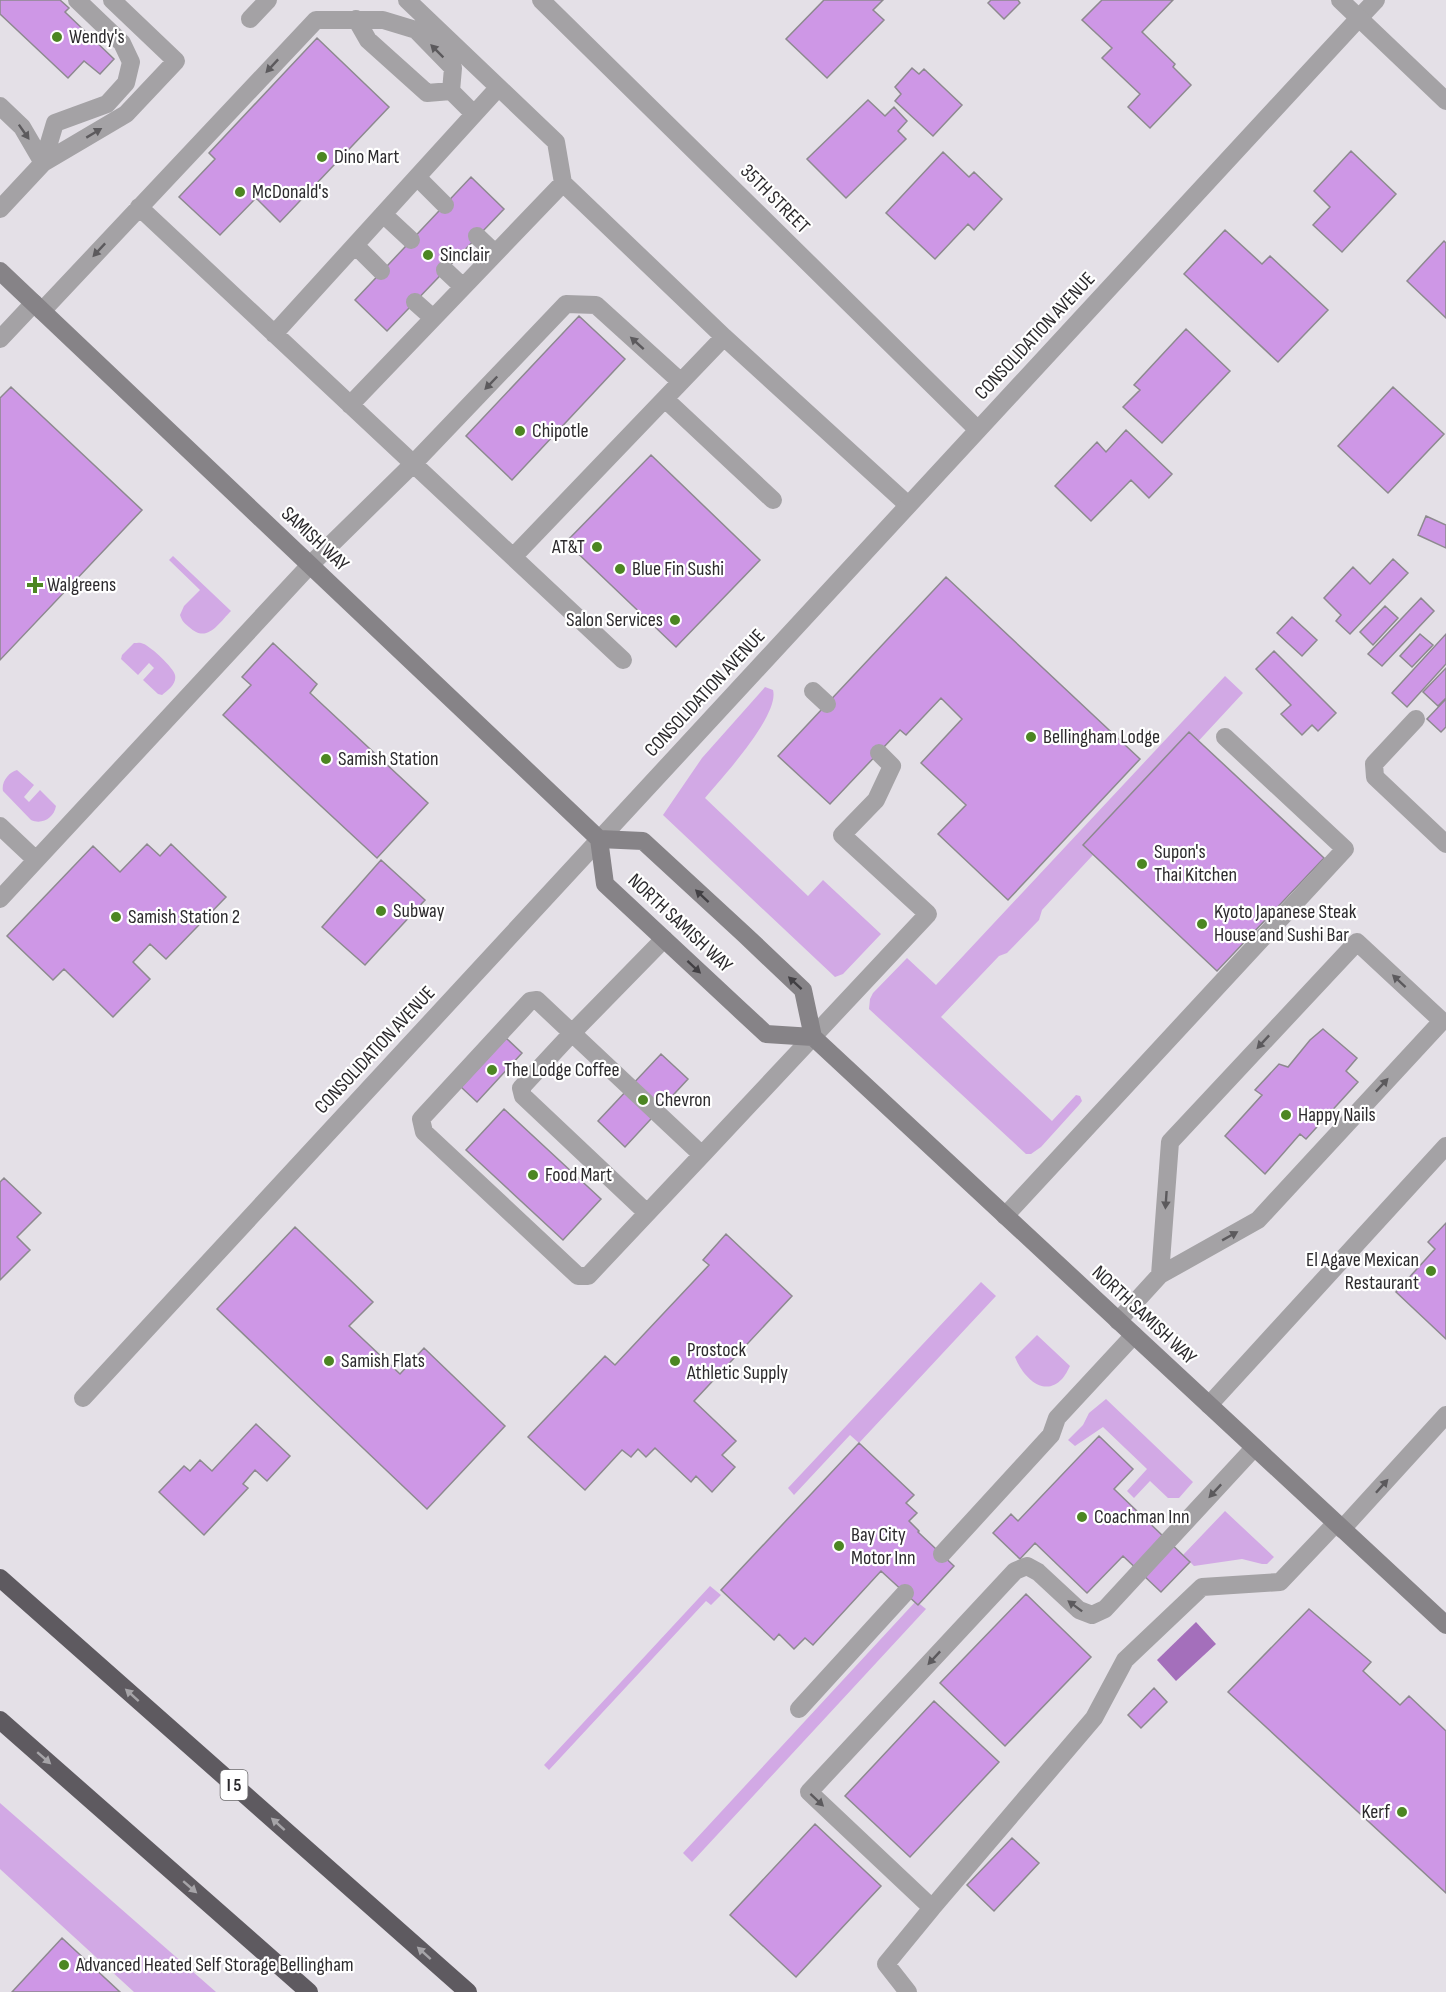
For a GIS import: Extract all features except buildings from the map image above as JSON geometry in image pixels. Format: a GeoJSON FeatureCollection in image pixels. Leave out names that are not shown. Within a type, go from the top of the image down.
{"type":"FeatureCollection","features":[{"type":"Feature","properties":{"kind":"highway","name":"I 5"},"geometry":{"type":"LineString","coordinates":[[0,1578],[468,1992]]}},
{"type":"Feature","properties":{"kind":"highway"},"geometry":{"type":"LineString","coordinates":[[0,1720],[309,1992]]}},
{"type":"Feature","properties":{"kind":"main road","name":"SAMISH WAY"},"geometry":{"type":"LineString","coordinates":[[0,271],[599,839]]}},
{"type":"Feature","properties":{"kind":"main road","name":"NORTH SAMISH WAY"},"geometry":{"type":"LineString","coordinates":[[813,1037],[766,1034],[605,884],[599,839],[643,842],[745,935],[803,990],[813,1037],[1446,1625]]}},
{"type":"Feature","properties":{"kind":"street"},"geometry":{"type":"LineString","coordinates":[[43,163],[55,123],[107,104],[126,83],[131,63],[122,43],[77,0]]}},
{"type":"Feature","properties":{"kind":"street"},"geometry":{"type":"LineString","coordinates":[[0,209],[43,163],[126,114],[176,61],[112,0]]}},
{"type":"Feature","properties":{"kind":"street"},"geometry":{"type":"LineString","coordinates":[[250,19],[268,0]]}},
{"type":"Feature","properties":{"kind":"street"},"geometry":{"type":"LineString","coordinates":[[407,0],[556,142],[563,183],[724,337],[908,505]]}},
{"type":"Feature","properties":{"kind":"street","name":"35TH STREET"},"geometry":{"type":"LineString","coordinates":[[541,0],[978,430]]}},
{"type":"Feature","properties":{"kind":"street"},"geometry":{"type":"LineString","coordinates":[[1340,0],[1446,101]]}},
{"type":"Feature","properties":{"kind":"street","name":"CONSOLIDATION AVENUE"},"geometry":{"type":"LineString","coordinates":[[83,1398],[1376,0]]}},
{"type":"Feature","properties":{"kind":"street"},"geometry":{"type":"LineString","coordinates":[[356,19],[368,40],[428,93],[451,92],[474,114]]}},
{"type":"Feature","properties":{"kind":"street"},"geometry":{"type":"LineString","coordinates":[[0,339],[38,307],[139,207],[316,20],[383,20],[416,30],[453,68],[451,92]]}},
{"type":"Feature","properties":{"kind":"street"},"geometry":{"type":"LineString","coordinates":[[274,334],[498,88]]}},
{"type":"Feature","properties":{"kind":"street"},"geometry":{"type":"LineString","coordinates":[[0,106],[22,127],[43,163]]}},
{"type":"Feature","properties":{"kind":"street"},"geometry":{"type":"LineString","coordinates":[[417,177],[445,205]]}},
{"type":"Feature","properties":{"kind":"street"},"geometry":{"type":"LineString","coordinates":[[350,405],[563,183]]}},
{"type":"Feature","properties":{"kind":"street"},"geometry":{"type":"LineString","coordinates":[[139,207],[623,660]]}},
{"type":"Feature","properties":{"kind":"street"},"geometry":{"type":"LineString","coordinates":[[383,214],[411,240]]}},
{"type":"Feature","properties":{"kind":"street"},"geometry":{"type":"LineString","coordinates":[[477,236],[495,254]]}},
{"type":"Feature","properties":{"kind":"street"},"geometry":{"type":"LineString","coordinates":[[355,245],[381,271]]}},
{"type":"Feature","properties":{"kind":"street"},"geometry":{"type":"LineString","coordinates":[[445,270],[463,287]]}},
{"type":"Feature","properties":{"kind":"street"},"geometry":{"type":"LineString","coordinates":[[415,302],[433,318]]}},
{"type":"Feature","properties":{"kind":"street"},"geometry":{"type":"LineString","coordinates":[[0,899],[310,565],[413,464],[566,304],[596,305],[681,382]]}},
{"type":"Feature","properties":{"kind":"street"},"geometry":{"type":"LineString","coordinates":[[513,557],[724,337]]}},
{"type":"Feature","properties":{"kind":"street"},"geometry":{"type":"LineString","coordinates":[[665,399],[773,500]]}},
{"type":"Feature","properties":{"kind":"street"},"geometry":{"type":"LineString","coordinates":[[813,690],[827,704]]}},
{"type":"Feature","properties":{"kind":"street"},"geometry":{"type":"LineString","coordinates":[[1416,719],[1374,764],[1375,777],[1443,834]]}},
{"type":"Feature","properties":{"kind":"street"},"geometry":{"type":"LineString","coordinates":[[1005,1216],[1345,849],[1225,737]]}},
{"type":"Feature","properties":{"kind":"street"},"geometry":{"type":"LineString","coordinates":[[702,1155],[537,1000],[530,1001],[421,1119],[424,1132],[578,1276],[588,1276],[647,1213],[702,1155],[813,1037],[928,914],[842,835],[876,800],[892,766],[879,753]]}},
{"type":"Feature","properties":{"kind":"street"},"geometry":{"type":"LineString","coordinates":[[0,826],[36,860]]}},
{"type":"Feature","properties":{"kind":"street"},"geometry":{"type":"LineString","coordinates":[[647,1213],[523,1096],[520,1088],[664,939]]}},
{"type":"Feature","properties":{"kind":"street"},"geometry":{"type":"LineString","coordinates":[[1118,1321],[1160,1275],[1258,1220],[1442,1021],[1357,942],[1170,1142],[1160,1275]]}},
{"type":"Feature","properties":{"kind":"street"},"geometry":{"type":"LineString","coordinates":[[1209,1405],[1446,1146]]}},
{"type":"Feature","properties":{"kind":"street"},"geometry":{"type":"LineString","coordinates":[[942,1554],[1051,1435],[1057,1418],[1134,1335]]}},
{"type":"Feature","properties":{"kind":"street"},"geometry":{"type":"LineString","coordinates":[[908,1992],[886,1964],[1094,1718],[1125,1660],[1202,1587],[1280,1582],[1339,1526],[1446,1415]]}},
{"type":"Feature","properties":{"kind":"street"},"geometry":{"type":"LineString","coordinates":[[932,1908],[809,1792],[1016,1571],[1027,1566],[1038,1572],[1079,1610],[1092,1615],[1105,1609],[1254,1448]]}},
{"type":"Feature","properties":{"kind":"street"},"geometry":{"type":"LineString","coordinates":[[799,1709],[905,1593]]}},
{"type":"Feature","properties":{"kind":"shaded area"},"geometry":{"type":"Polygon","coordinates":[[[173,556],[231,611],[207,633],[195,632],[184,623],[180,615],[184,606],[200,590],[169,560],[173,556]]]}},
{"type":"Feature","properties":{"kind":"shaded area"},"geometry":{"type":"Polygon","coordinates":[[[134,643],[147,646],[174,672],[173,684],[162,695],[143,680],[154,668],[149,663],[138,675],[121,659],[134,643]]]}},
{"type":"Feature","properties":{"kind":"shaded area"},"geometry":{"type":"Polygon","coordinates":[[[1225,676],[1243,693],[1042,910],[1039,920],[1007,953],[999,956],[941,1017],[1052,1121],[1076,1095],[1080,1096],[1082,1101],[1079,1105],[1041,1147],[1031,1154],[1026,1154],[869,1009],[870,999],[907,958],[936,985],[1225,676]]]}},
{"type":"Feature","properties":{"kind":"shaded area"},"geometry":{"type":"Polygon","coordinates":[[[765,687],[773,690],[773,701],[768,715],[748,746],[705,798],[808,896],[823,880],[881,934],[843,974],[835,977],[663,815],[702,758],[765,687]]]}},
{"type":"Feature","properties":{"kind":"shaded area"},"geometry":{"type":"Polygon","coordinates":[[[17,770],[34,785],[24,797],[29,802],[40,790],[56,806],[53,814],[47,819],[39,822],[31,820],[3,791],[6,778],[17,770]]]}},
{"type":"Feature","properties":{"kind":"shaded area"},"geometry":{"type":"Polygon","coordinates":[[[981,1282],[996,1296],[859,1443],[850,1435],[794,1495],[788,1488],[981,1282]]]}},
{"type":"Feature","properties":{"kind":"shaded area"},"geometry":{"type":"Polygon","coordinates":[[[1037,1335],[1070,1366],[1063,1378],[1055,1385],[1048,1387],[1041,1386],[1028,1377],[1015,1357],[1037,1335]]]}},
{"type":"Feature","properties":{"kind":"shaded area"},"geometry":{"type":"Polygon","coordinates":[[[1106,1399],[1193,1482],[1179,1498],[1168,1498],[1150,1481],[1134,1498],[1127,1491],[1147,1469],[1103,1427],[1075,1446],[1068,1440],[1083,1425],[1089,1413],[1106,1399]]]}},
{"type":"Feature","properties":{"kind":"shaded area"},"geometry":{"type":"Polygon","coordinates":[[[1225,1511],[1274,1557],[1267,1564],[1242,1559],[1194,1566],[1183,1555],[1225,1511]]]}},
{"type":"Feature","properties":{"kind":"shaded area"},"geometry":{"type":"Polygon","coordinates":[[[710,1586],[721,1595],[711,1605],[706,1601],[549,1770],[544,1765],[710,1586]]]}},
{"type":"Feature","properties":{"kind":"shaded area"},"geometry":{"type":"Polygon","coordinates":[[[916,1601],[926,1609],[692,1862],[683,1853],[916,1601]]]}},
{"type":"Feature","properties":{"kind":"shaded area"},"geometry":{"type":"Polygon","coordinates":[[[1196,1622],[1216,1644],[1176,1681],[1157,1660],[1196,1622]]]}},
{"type":"Feature","properties":{"kind":"shaded area"},"geometry":{"type":"Polygon","coordinates":[[[0,1803],[216,1992],[134,1992],[0,1869],[0,1803]]]}},
{"type":"Feature","properties":{"kind":"place","name":"Wendy's"},"geometry":{"type":"Point","coordinates":[57,37]}},
{"type":"Feature","properties":{"kind":"place","name":"Dino Mart"},"geometry":{"type":"Point","coordinates":[322,157]}},
{"type":"Feature","properties":{"kind":"place","name":"McDonald's"},"geometry":{"type":"Point","coordinates":[240,192]}},
{"type":"Feature","properties":{"kind":"place","name":"Sinclair"},"geometry":{"type":"Point","coordinates":[428,255]}},
{"type":"Feature","properties":{"kind":"place","name":"Chipotle"},"geometry":{"type":"Point","coordinates":[520,431]}},
{"type":"Feature","properties":{"kind":"place","name":"AT&T"},"geometry":{"type":"Point","coordinates":[597,547]}},
{"type":"Feature","properties":{"kind":"place","name":"Blue Fin Sushi"},"geometry":{"type":"Point","coordinates":[620,569]}},
{"type":"Feature","properties":{"kind":"place","name":"Walgreens"},"geometry":{"type":"Point","coordinates":[35,585]}},
{"type":"Feature","properties":{"kind":"place","name":"Salon Services"},"geometry":{"type":"Point","coordinates":[675,620]}},
{"type":"Feature","properties":{"kind":"place","name":"Bellingham Lodge"},"geometry":{"type":"Point","coordinates":[1031,737]}},
{"type":"Feature","properties":{"kind":"place","name":"Samish Station"},"geometry":{"type":"Point","coordinates":[326,759]}},
{"type":"Feature","properties":{"kind":"place","name":"Supon's Thai Kitchen"},"geometry":{"type":"Point","coordinates":[1142,864]}},
{"type":"Feature","properties":{"kind":"place","name":"Subway"},"geometry":{"type":"Point","coordinates":[381,911]}},
{"type":"Feature","properties":{"kind":"place","name":"Samish Station 2"},"geometry":{"type":"Point","coordinates":[116,917]}},
{"type":"Feature","properties":{"kind":"place","name":"Kyoto Japanese Steak House and Sushi Bar"},"geometry":{"type":"Point","coordinates":[1202,924]}},
{"type":"Feature","properties":{"kind":"place","name":"The Lodge Coffee"},"geometry":{"type":"Point","coordinates":[492,1070]}},
{"type":"Feature","properties":{"kind":"place","name":"Chevron"},"geometry":{"type":"Point","coordinates":[643,1100]}},
{"type":"Feature","properties":{"kind":"place","name":"Happy Nails"},"geometry":{"type":"Point","coordinates":[1286,1115]}},
{"type":"Feature","properties":{"kind":"place","name":"Food Mart"},"geometry":{"type":"Point","coordinates":[533,1175]}},
{"type":"Feature","properties":{"kind":"place","name":"El Agave Mexican Restaurant"},"geometry":{"type":"Point","coordinates":[1431,1271]}},
{"type":"Feature","properties":{"kind":"place","name":"Samish Flats"},"geometry":{"type":"Point","coordinates":[329,1361]}},
{"type":"Feature","properties":{"kind":"place","name":"Prostock Athletic Supply"},"geometry":{"type":"Point","coordinates":[675,1361]}},
{"type":"Feature","properties":{"kind":"place","name":"Coachman Inn"},"geometry":{"type":"Point","coordinates":[1082,1517]}},
{"type":"Feature","properties":{"kind":"place","name":"Bay City Motor Inn"},"geometry":{"type":"Point","coordinates":[839,1546]}},
{"type":"Feature","properties":{"kind":"place","name":"Kerf"},"geometry":{"type":"Point","coordinates":[1402,1812]}},
{"type":"Feature","properties":{"kind":"place","name":"Advanced Heated Self Storage Bellingham"},"geometry":{"type":"Point","coordinates":[64,1965]}}]}
